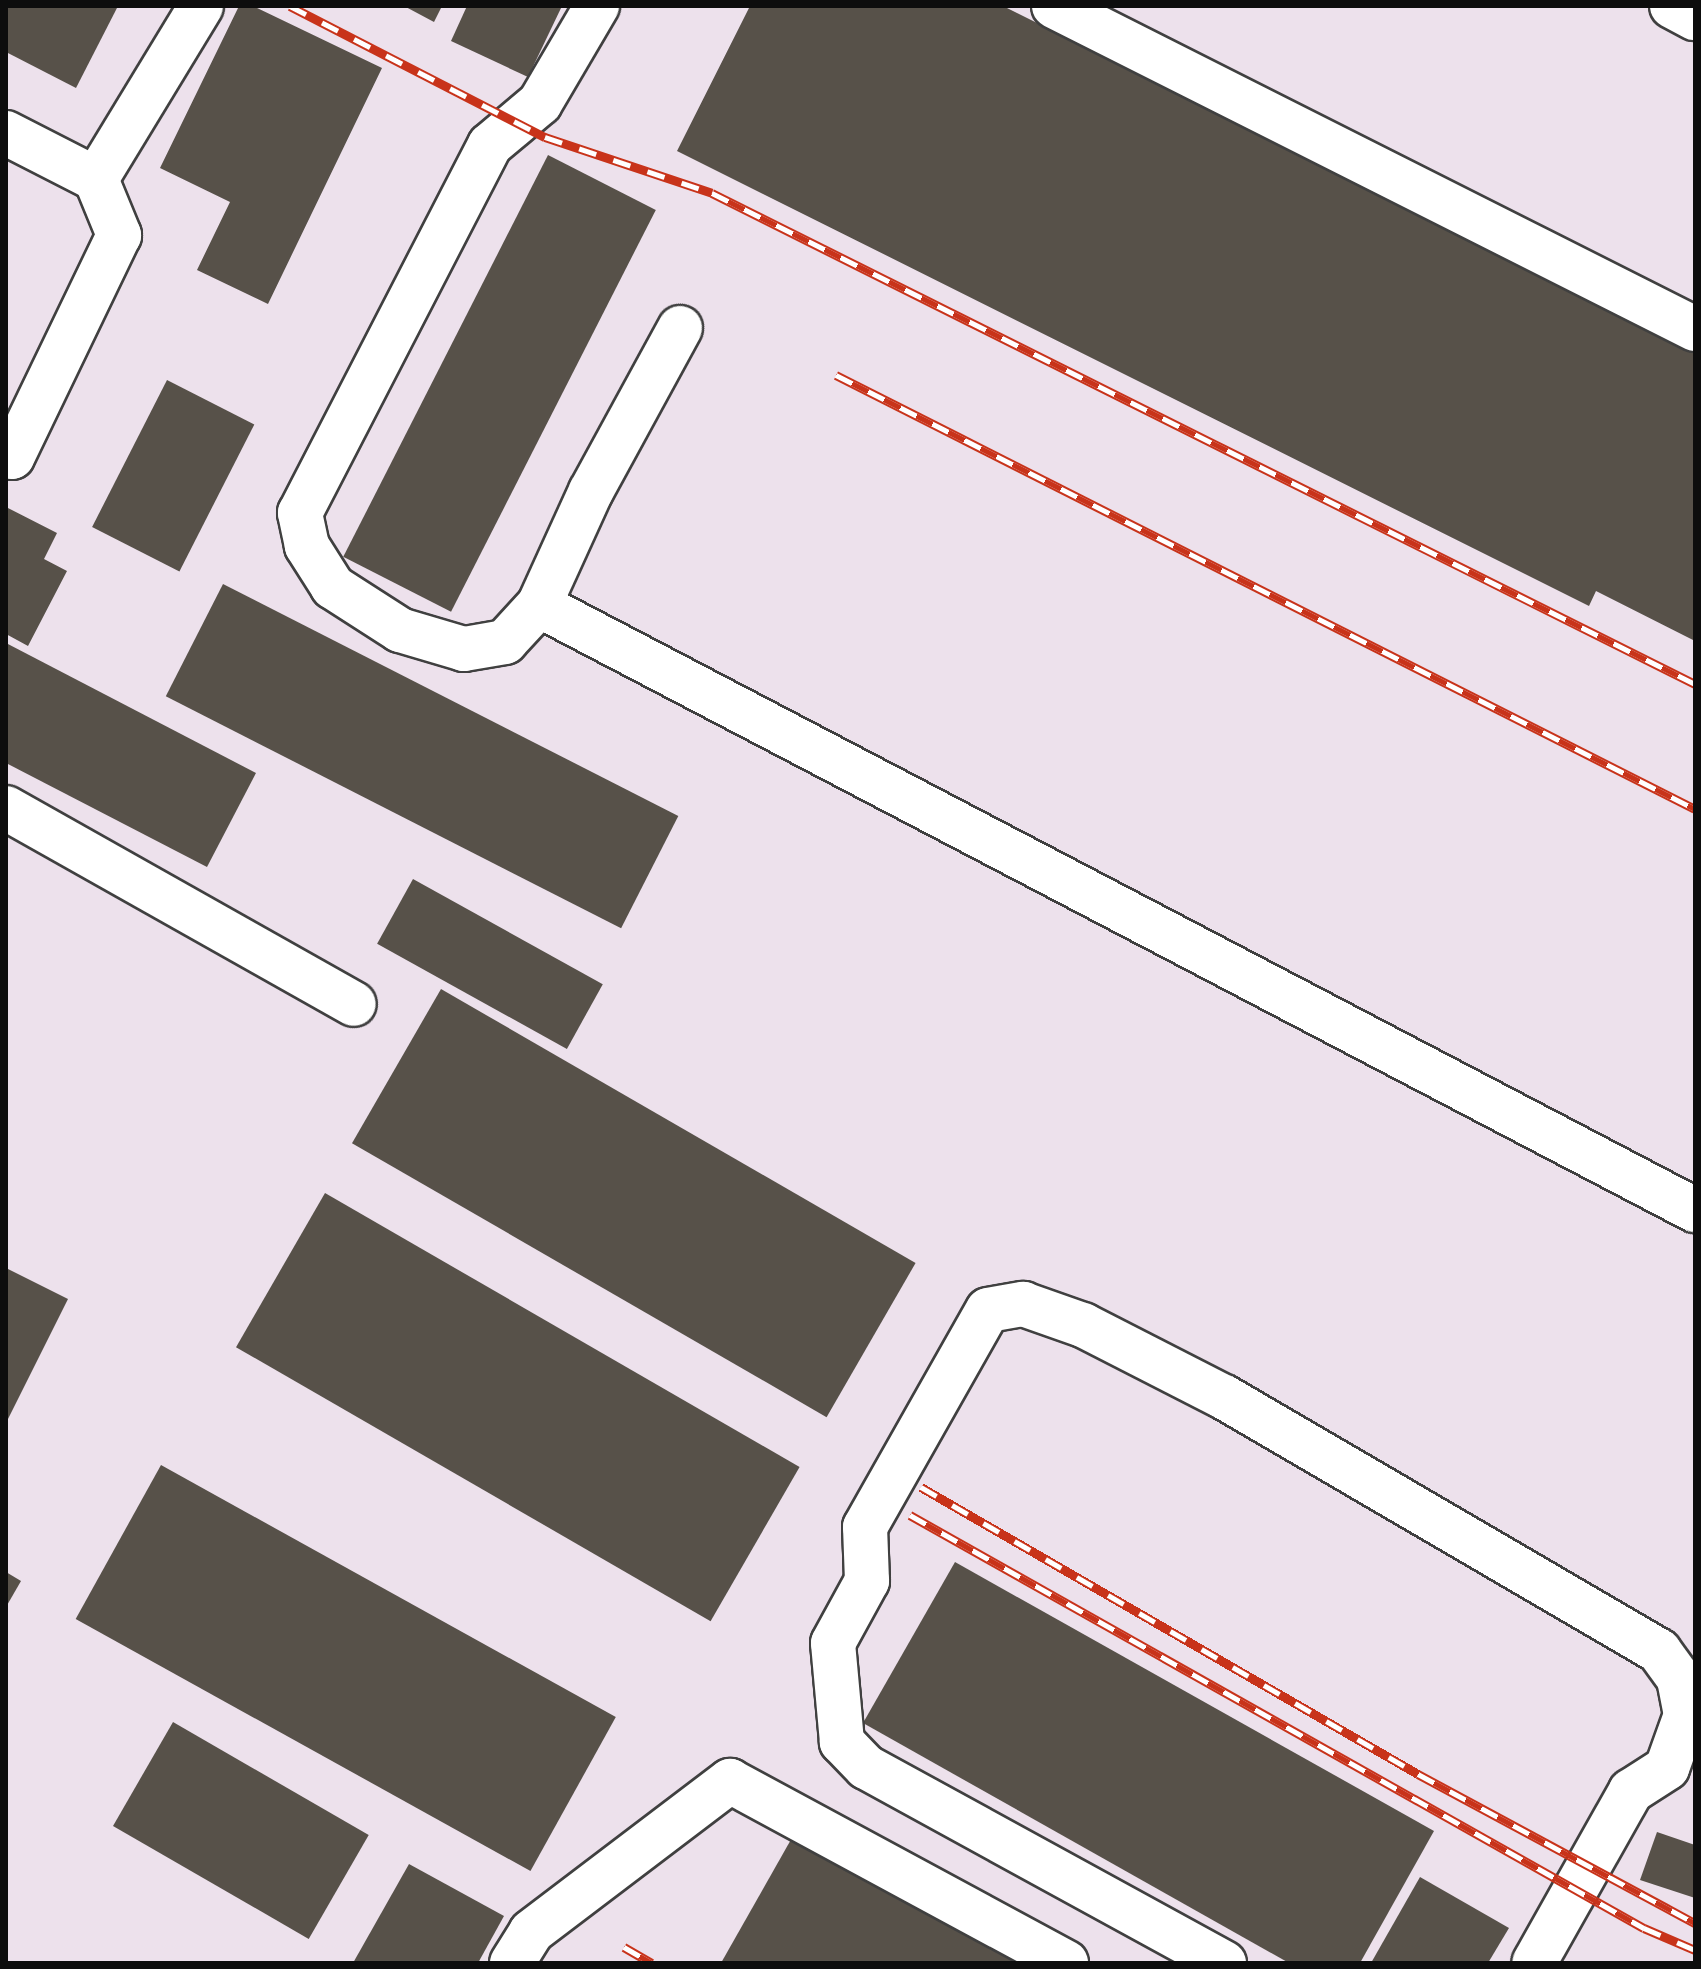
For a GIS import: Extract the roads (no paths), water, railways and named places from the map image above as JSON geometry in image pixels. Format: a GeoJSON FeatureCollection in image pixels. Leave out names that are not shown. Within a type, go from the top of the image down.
{"type":"FeatureCollection","features":[{"type":"Feature","properties":{"kind":"lane"},"geometry":{"type":"LineString","coordinates":[[96,179],[201,6]]}},
{"type":"Feature","properties":{"kind":"lane"},"geometry":{"type":"LineString","coordinates":[[597,6],[540,103],[490,145],[300,513],[307,546],[333,587],[400,630],[464,649],[505,642],[539,605],[591,491],[680,328]]}},
{"type":"Feature","properties":{"kind":"lane"},"geometry":{"type":"LineString","coordinates":[[1054,6],[1695,329]]}},
{"type":"Feature","properties":{"kind":"lane"},"geometry":{"type":"LineString","coordinates":[[1672,6],[1695,18]]}},
{"type":"Feature","properties":{"kind":"lane"},"geometry":{"type":"LineString","coordinates":[[6,133],[96,179],[119,235],[12,457],[6,455]]}},
{"type":"Feature","properties":{"kind":"lane"},"geometry":{"type":"LineString","coordinates":[[539,605],[1695,1210]]}},
{"type":"Feature","properties":{"kind":"lane"},"geometry":{"type":"LineString","coordinates":[[6,808],[354,1004]]}},
{"type":"Feature","properties":{"kind":"lane"},"geometry":{"type":"LineString","coordinates":[[1224,1963],[866,1767],[842,1742],[833,1643],[867,1581],[865,1527],[988,1310],[1023,1304],[1097,1332],[1224,1397],[1637,1635],[1659,1651],[1679,1679],[1686,1715],[1681,1775],[1631,1791],[1534,1963]]}},
{"type":"Feature","properties":{"kind":"lane"},"geometry":{"type":"LineString","coordinates":[[512,1963],[531,1932],[730,1781],[1066,1963]]}},
{"type":"Feature","properties":{"kind":"railway"},"geometry":{"type":"LineString","coordinates":[[290,6],[545,137],[712,193],[1695,684]]}},
{"type":"Feature","properties":{"kind":"railway"},"geometry":{"type":"LineString","coordinates":[[836,375],[1695,809]]}},
{"type":"Feature","properties":{"kind":"railway"},"geometry":{"type":"LineString","coordinates":[[921,1487],[1418,1774],[1695,1923]]}},
{"type":"Feature","properties":{"kind":"railway"},"geometry":{"type":"LineString","coordinates":[[910,1515],[1644,1928],[1695,1950]]}},
{"type":"Feature","properties":{"kind":"railway"},"geometry":{"type":"LineString","coordinates":[[624,1947],[652,1963]]}}]}
